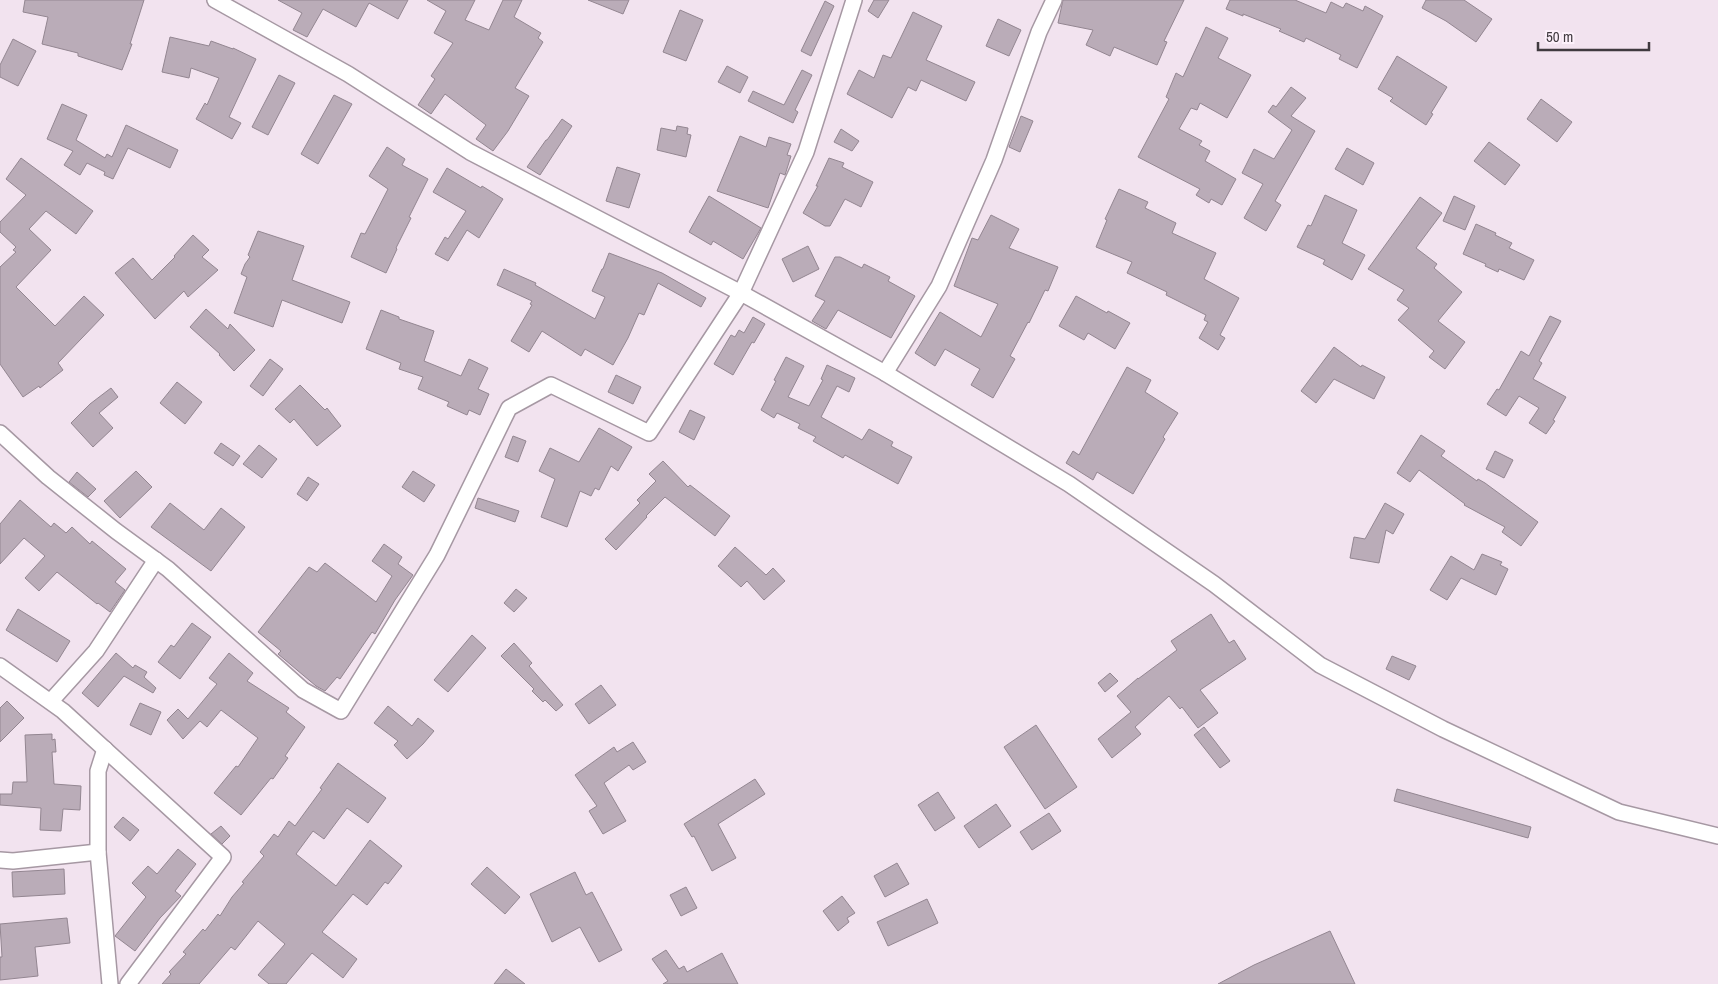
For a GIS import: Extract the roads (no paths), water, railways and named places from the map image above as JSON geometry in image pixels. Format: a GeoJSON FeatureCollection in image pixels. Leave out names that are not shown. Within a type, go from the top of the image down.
{"type":"FeatureCollection","features":[{"type":"Feature","properties":{"kind":"street"},"geometry":{"type":"LineString","coordinates":[[215,0],[348,74],[470,152],[741,293],[885,373],[1069,484],[1214,584],[1320,665],[1442,729],[1619,812],[1718,836]]}},
{"type":"Feature","properties":{"kind":"street"},"geometry":{"type":"LineString","coordinates":[[0,433],[63,489],[168,569],[302,690],[340,711],[437,556],[509,408],[550,385],[649,433],[741,293],[806,152],[854,0]]}},
{"type":"Feature","properties":{"kind":"street"},"geometry":{"type":"LineString","coordinates":[[885,373],[939,286],[994,160],[1039,32],[1054,0]]}},
{"type":"Feature","properties":{"kind":"street"},"geometry":{"type":"LineString","coordinates":[[51,702],[96,651],[156,560]]}},
{"type":"Feature","properties":{"kind":"street"},"geometry":{"type":"LineString","coordinates":[[0,666],[51,702],[223,857],[128,984]]}},
{"type":"Feature","properties":{"kind":"street"},"geometry":{"type":"LineString","coordinates":[[105,749],[98,771],[98,852],[110,984]]}},
{"type":"Feature","properties":{"kind":"street"},"geometry":{"type":"LineString","coordinates":[[0,860],[13,862],[98,852]]}}]}
